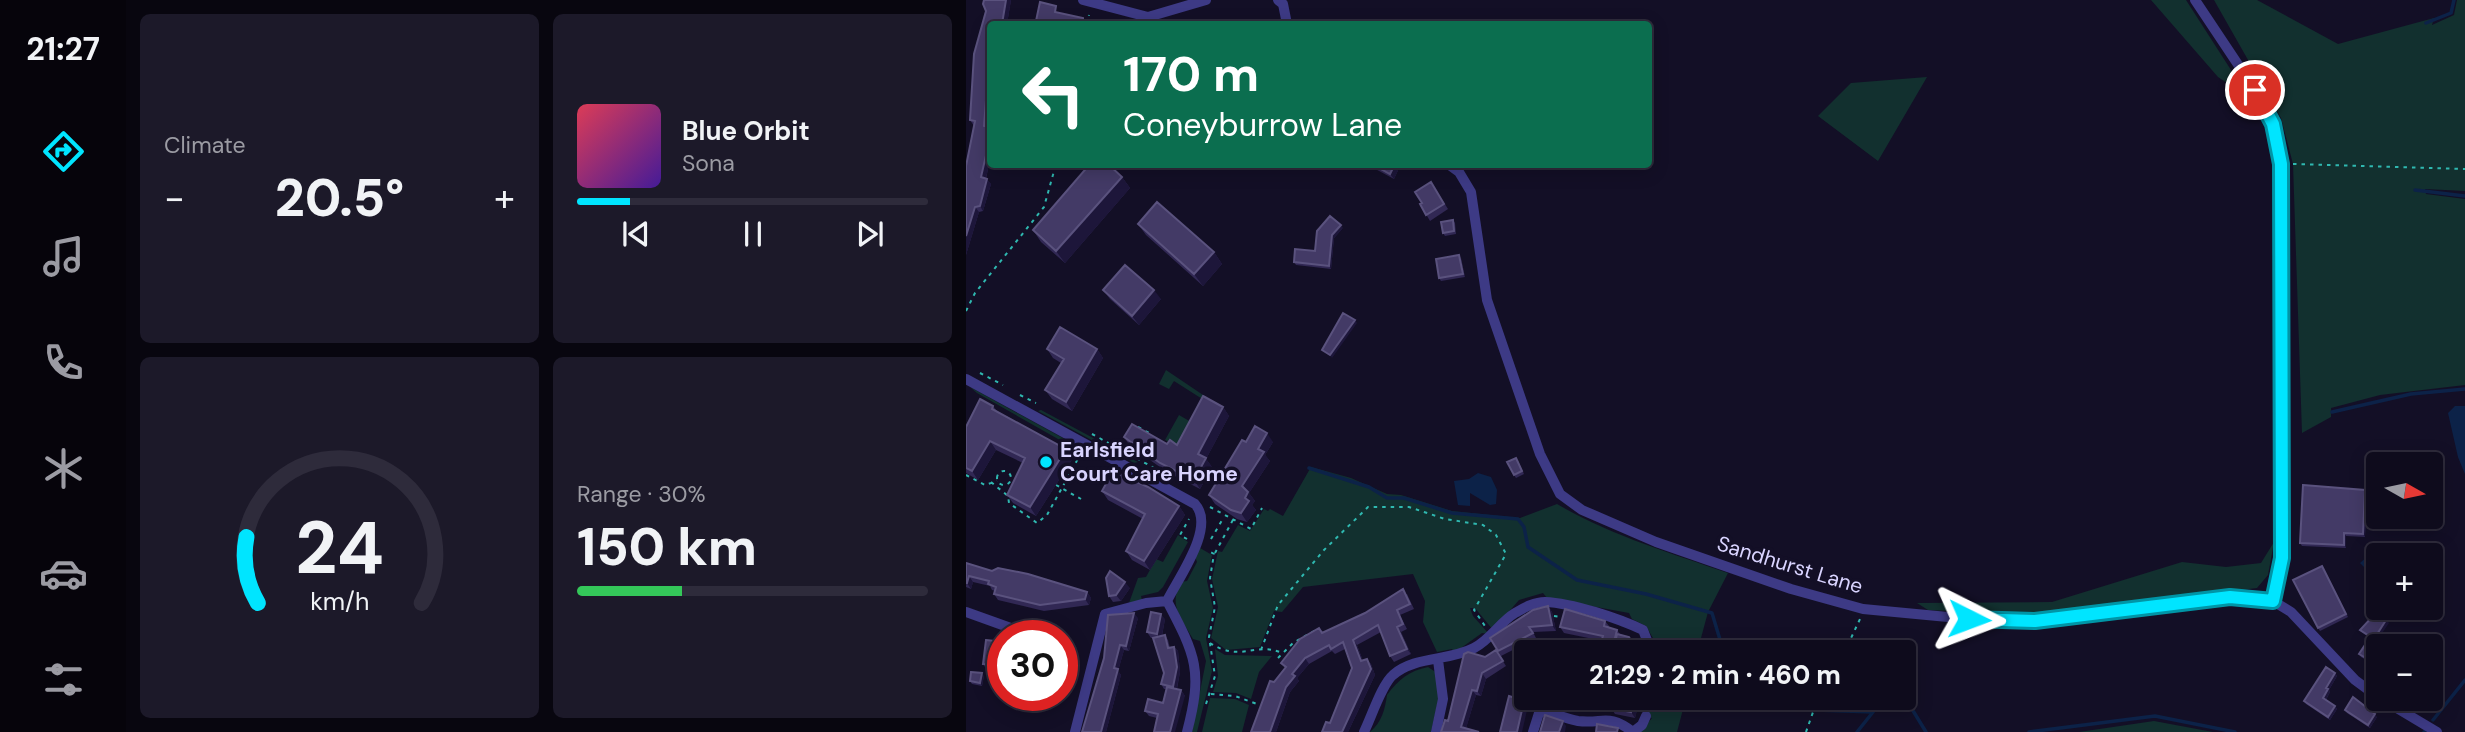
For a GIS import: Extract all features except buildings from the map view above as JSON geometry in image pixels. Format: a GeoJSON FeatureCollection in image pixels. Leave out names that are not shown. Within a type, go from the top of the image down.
{"type":"FeatureCollection","features":[{"type":"Feature","properties":{"kind":"street"},"geometry":{"type":"LineString","coordinates":[[1083,0],[1148,18],[1206,0]]}},
{"type":"Feature","properties":{"kind":"street"},"geometry":{"type":"LineString","coordinates":[[2195,0],[2255,90],[2273,124],[2281,164],[2282,558],[2273,601],[2291,612],[2366,688]]}},
{"type":"Feature","properties":{"kind":"street"},"geometry":{"type":"LineString","coordinates":[[1282,1],[1286,21]]}},
{"type":"Feature","properties":{"kind":"street","name":"Sandhurst Lane"},"geometry":{"type":"LineString","coordinates":[[1454,168],[1471,192],[1487,300],[1540,454],[1560,494],[1582,510],[1656,542],[1791,589],[1863,609],[1969,619],[2035,621],[2230,597],[2273,601]]}},
{"type":"Feature","properties":{"kind":"street"},"geometry":{"type":"LineString","coordinates":[[966,379],[1195,504],[1204,520],[1203,533],[1167,601]]}},
{"type":"Feature","properties":{"kind":"street"},"geometry":{"type":"LineString","coordinates":[[1075,732],[1105,614],[1146,603],[1167,601]]}},
{"type":"Feature","properties":{"kind":"street"},"geometry":{"type":"LineString","coordinates":[[1167,601],[1186,637],[1197,667],[1196,691],[1187,732]]}},
{"type":"Feature","properties":{"kind":"street"},"geometry":{"type":"LineString","coordinates":[[1364,732],[1388,671],[1438,660],[1474,648],[1494,634],[1511,615],[1532,604],[1545,602],[1630,623],[1643,630],[1648,640]]}},
{"type":"Feature","properties":{"kind":"street"},"geometry":{"type":"LineString","coordinates":[[966,611],[990,620]]}},
{"type":"Feature","properties":{"kind":"street"},"geometry":{"type":"LineString","coordinates":[[1436,732],[1443,699],[1438,660]]}},
{"type":"Feature","properties":{"kind":"street"},"geometry":{"type":"LineString","coordinates":[[1533,732],[1539,713],[1545,711],[1580,721],[1602,718],[1615,721],[1633,732],[1642,725],[1646,716]]}},
{"type":"Feature","properties":{"kind":"street"},"geometry":{"type":"LineString","coordinates":[[2401,711],[2437,732]]}},
{"type":"Feature","properties":{"kind":"path"},"geometry":{"type":"LineString","coordinates":[[2281,164],[2465,169]]}},
{"type":"Feature","properties":{"kind":"path"},"geometry":{"type":"LineString","coordinates":[[966,311],[975,293],[1044,207],[1055,168]]}},
{"type":"Feature","properties":{"kind":"path"},"geometry":{"type":"LineString","coordinates":[[977,372],[1009,389]]}},
{"type":"Feature","properties":{"kind":"path"},"geometry":{"type":"LineString","coordinates":[[1020,395],[1040,406]]}},
{"type":"Feature","properties":{"kind":"path"},"geometry":{"type":"LineString","coordinates":[[1138,427],[1153,436]]}},
{"type":"Feature","properties":{"kind":"path"},"geometry":{"type":"LineString","coordinates":[[1147,437],[1149,433]]}},
{"type":"Feature","properties":{"kind":"path"},"geometry":{"type":"LineString","coordinates":[[1092,434],[1171,474]]}},
{"type":"Feature","properties":{"kind":"path"},"geometry":{"type":"LineString","coordinates":[[1132,437],[1126,447],[1137,455]]}},
{"type":"Feature","properties":{"kind":"path"},"geometry":{"type":"LineString","coordinates":[[1137,455],[1140,449]]}},
{"type":"Feature","properties":{"kind":"path"},"geometry":{"type":"LineString","coordinates":[[1069,453],[1079,458]]}},
{"type":"Feature","properties":{"kind":"path"},"geometry":{"type":"LineString","coordinates":[[991,482],[1008,496],[1009,503],[1037,523],[1047,515],[1081,454]]}},
{"type":"Feature","properties":{"kind":"path"},"geometry":{"type":"LineString","coordinates":[[966,475],[985,485],[998,481]]}},
{"type":"Feature","properties":{"kind":"path"},"geometry":{"type":"LineString","coordinates":[[1056,485],[1081,499]]}},
{"type":"Feature","properties":{"kind":"path"},"geometry":{"type":"LineString","coordinates":[[1205,502],[1251,529],[1262,508]]}},
{"type":"Feature","properties":{"kind":"path"},"geometry":{"type":"LineString","coordinates":[[1261,650],[1278,605],[1324,550],[1368,507],[1409,507],[1445,519],[1483,525],[1496,535],[1506,554],[1474,610],[1494,634]]}},
{"type":"Feature","properties":{"kind":"path"},"geometry":{"type":"LineString","coordinates":[[1214,554],[1206,549],[1225,515]]}},
{"type":"Feature","properties":{"kind":"path"},"geometry":{"type":"LineString","coordinates":[[1202,713],[1215,676],[1210,642],[1215,607],[1210,578],[1214,554],[1233,519]]}},
{"type":"Feature","properties":{"kind":"path"},"geometry":{"type":"LineString","coordinates":[[1852,640],[1863,609]]}},
{"type":"Feature","properties":{"kind":"path"},"geometry":{"type":"LineString","coordinates":[[1278,658],[1305,634],[1316,630]]}},
{"type":"Feature","properties":{"kind":"path"},"geometry":{"type":"LineString","coordinates":[[1210,642],[1225,652],[1271,648],[1282,653]]}},
{"type":"Feature","properties":{"kind":"path"},"geometry":{"type":"LineString","coordinates":[[1209,694],[1235,696],[1258,704]]}},
{"type":"Feature","properties":{"kind":"path"},"geometry":{"type":"LineString","coordinates":[[1806,732],[1815,710]]}},
{"type":"Feature","properties":{"kind":"green space"},"geometry":{"type":"Polygon","coordinates":[[[2151,0],[2186,0],[2249,98],[2218,77],[2151,0]]]}},
{"type":"Feature","properties":{"kind":"green space"},"geometry":{"type":"Polygon","coordinates":[[[2214,0],[2257,0],[2338,44],[2434,18],[2432,25],[2454,15],[2457,0],[2465,0],[2465,191],[2425,189],[2426,194],[2465,199],[2465,385],[2380,395],[2331,408],[2331,417],[2302,433],[2293,164],[2281,118],[2214,0]]]}},
{"type":"Feature","properties":{"kind":"green space"},"geometry":{"type":"Polygon","coordinates":[[[1927,77],[1878,161],[1818,116],[1851,83],[1927,77]]]}},
{"type":"Feature","properties":{"kind":"green space"},"geometry":{"type":"Polygon","coordinates":[[[1166,370],[1209,399],[1207,402],[1174,381],[1169,389],[1159,384],[1166,370]]]}},
{"type":"Feature","properties":{"kind":"green space"},"geometry":{"type":"Polygon","coordinates":[[[970,387],[1090,453],[1088,456],[970,387]]]}},
{"type":"Feature","properties":{"kind":"green space"},"geometry":{"type":"Polygon","coordinates":[[[1041,410],[1138,462],[1134,463],[1038,411],[1041,410]]]}},
{"type":"Feature","properties":{"kind":"green space"},"geometry":{"type":"Polygon","coordinates":[[[1179,415],[1191,422],[1178,447],[1165,440],[1179,415]]]}},
{"type":"Feature","properties":{"kind":"green space"},"geometry":{"type":"Polygon","coordinates":[[[1311,467],[1351,478],[1387,494],[1401,495],[1452,511],[1520,518],[1557,504],[1619,534],[1728,573],[1708,612],[1700,640],[1654,640],[1646,626],[1632,619],[1629,613],[1547,598],[1543,593],[1519,600],[1493,630],[1475,608],[1470,608],[1473,616],[1489,634],[1482,633],[1454,653],[1452,649],[1437,652],[1423,622],[1425,601],[1413,574],[1303,587],[1282,612],[1274,611],[1260,647],[1226,650],[1211,638],[1218,607],[1212,579],[1218,551],[1222,552],[1238,525],[1250,531],[1264,509],[1283,516],[1311,467]]]}},
{"type":"Feature","properties":{"kind":"green space"},"geometry":{"type":"Polygon","coordinates":[[[1178,535],[1188,542],[1163,587],[1158,592],[1141,596],[1142,600],[1129,603],[1138,578],[1146,577],[1156,559],[1163,562],[1178,535]]]}},
{"type":"Feature","properties":{"kind":"green space"},"geometry":{"type":"Polygon","coordinates":[[[2274,542],[2268,575],[2257,588],[2035,615],[1928,610],[1917,603],[2052,602],[2182,562],[2226,567],[2261,563],[2274,542]]]}},
{"type":"Feature","properties":{"kind":"green space"},"geometry":{"type":"Polygon","coordinates":[[[1200,548],[1212,555],[1207,581],[1213,608],[1206,638],[1212,671],[1197,732],[1192,732],[1206,661],[1200,641],[1193,639],[1181,618],[1176,598],[1181,582],[1187,581],[1197,562],[1195,556],[1200,548]]]}},
{"type":"Feature","properties":{"kind":"green space"},"geometry":{"type":"Polygon","coordinates":[[[1215,649],[1225,655],[1272,656],[1259,672],[1251,699],[1236,693],[1213,692],[1218,676],[1215,649]]]}},
{"type":"Feature","properties":{"kind":"green space"},"geometry":{"type":"Polygon","coordinates":[[[1428,667],[1437,673],[1440,692],[1431,732],[1370,732],[1380,720],[1387,695],[1396,684],[1410,673],[1428,667]]]}},
{"type":"Feature","properties":{"kind":"green space"},"geometry":{"type":"Polygon","coordinates":[[[1210,698],[1235,699],[1249,705],[1242,732],[1202,732],[1210,698]]]}},
{"type":"Feature","properties":{"kind":"green space"},"geometry":{"type":"Polygon","coordinates":[[[1648,710],[1683,710],[1677,732],[1640,732],[1652,718],[1647,717],[1648,710]]]}},
{"type":"Feature","properties":{"kind":"green space"},"geometry":{"type":"Polygon","coordinates":[[[2154,721],[2213,732],[2079,732],[2154,721]]]}},
{"type":"Feature","properties":{"kind":"water"},"geometry":{"type":"Polygon","coordinates":[[[2455,406],[2465,406],[2465,474],[2458,457],[2448,413],[2455,406]]]}},
{"type":"Feature","properties":{"kind":"water"},"geometry":{"type":"Polygon","coordinates":[[[1478,473],[1491,477],[1497,490],[1496,504],[1490,505],[1470,493],[1470,506],[1458,505],[1454,481],[1469,479],[1478,473]]]}},
{"type":"Feature","properties":{"kind":"water"},"geometry":{"type":"Polygon","coordinates":[[[2366,558],[2366,569],[2360,563],[2366,558]]]}},
{"type":"Feature","properties":{"kind":"waterway"},"geometry":{"type":"LineString","coordinates":[[2426,23],[2451,13],[2454,0]]}},
{"type":"Feature","properties":{"kind":"waterway"},"geometry":{"type":"LineString","coordinates":[[2415,190],[2465,196]]}},
{"type":"Feature","properties":{"kind":"waterway"},"geometry":{"type":"LineString","coordinates":[[2332,412],[2411,394],[2465,389]]}},
{"type":"Feature","properties":{"kind":"waterway"},"geometry":{"type":"LineString","coordinates":[[1309,468],[1369,487],[1387,498],[1404,498],[1452,513],[1518,519],[1524,527],[1528,547],[1577,580],[1646,594],[1712,613],[1720,640]]}},
{"type":"Feature","properties":{"kind":"waterway"},"geometry":{"type":"LineString","coordinates":[[2433,720],[2465,680]]}},
{"type":"Feature","properties":{"kind":"waterway"},"geometry":{"type":"LineString","coordinates":[[1816,710],[1875,710]]}},
{"type":"Feature","properties":{"kind":"waterway"},"geometry":{"type":"LineString","coordinates":[[1913,710],[1926,732]]}},
{"type":"Feature","properties":{"kind":"waterway"},"geometry":{"type":"LineString","coordinates":[[1857,732],[1873,712]]}},
{"type":"Feature","properties":{"kind":"waterway"},"geometry":{"type":"LineString","coordinates":[[2029,732],[2155,716],[2235,732]]}},
{"type":"Feature","properties":{"kind":"place","name":"Earlsfield Court Care Home"},"geometry":{"type":"Point","coordinates":[1046,462]}},
{"type":"Feature","properties":{"kind":"route"},"geometry":{"type":"LineString","coordinates":[[1969,619],[2035,621],[2230,597],[2273,601],[2282,558],[2281,164],[2273,124],[2255,90]]}}]}
